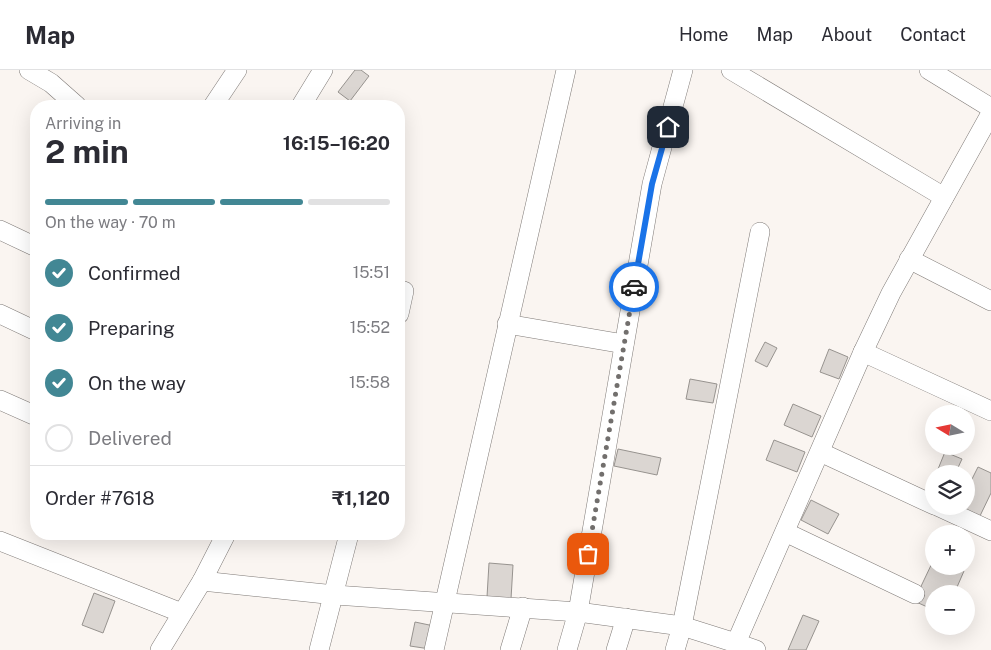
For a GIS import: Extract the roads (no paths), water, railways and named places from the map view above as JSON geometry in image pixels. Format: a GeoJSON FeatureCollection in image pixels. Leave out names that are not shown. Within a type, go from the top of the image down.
{"type":"FeatureCollection","features":[{"type":"Feature","properties":{"kind":"street"},"geometry":{"type":"LineString","coordinates":[[29,70],[51,83],[70,100]]}},
{"type":"Feature","properties":{"kind":"street"},"geometry":{"type":"LineString","coordinates":[[217,100],[237,70]]}},
{"type":"Feature","properties":{"kind":"street"},"geometry":{"type":"LineString","coordinates":[[305,100],[323,70]]}},
{"type":"Feature","properties":{"kind":"street"},"geometry":{"type":"LineString","coordinates":[[434,650],[566,70]]}},
{"type":"Feature","properties":{"kind":"street"},"geometry":{"type":"LineString","coordinates":[[567,650],[578,612],[652,184],[683,70]]}},
{"type":"Feature","properties":{"kind":"street"},"geometry":{"type":"LineString","coordinates":[[731,70],[944,197]]}},
{"type":"Feature","properties":{"kind":"street"},"geometry":{"type":"LineString","coordinates":[[929,70],[991,108]]}},
{"type":"Feature","properties":{"kind":"street"},"geometry":{"type":"LineString","coordinates":[[736,642],[863,352],[909,259],[991,112]]}},
{"type":"Feature","properties":{"kind":"street"},"geometry":{"type":"LineString","coordinates":[[0,230],[30,244]]}},
{"type":"Feature","properties":{"kind":"street"},"geometry":{"type":"LineString","coordinates":[[674,650],[682,626],[760,232]]}},
{"type":"Feature","properties":{"kind":"street"},"geometry":{"type":"LineString","coordinates":[[909,259],[991,301]]}},
{"type":"Feature","properties":{"kind":"street"},"geometry":{"type":"LineString","coordinates":[[0,314],[30,328]]}},
{"type":"Feature","properties":{"kind":"street"},"geometry":{"type":"LineString","coordinates":[[508,324],[624,344]]}},
{"type":"Feature","properties":{"kind":"street"},"geometry":{"type":"LineString","coordinates":[[863,352],[991,411]]}},
{"type":"Feature","properties":{"kind":"street"},"geometry":{"type":"LineString","coordinates":[[0,400],[30,413]]}},
{"type":"Feature","properties":{"kind":"street"},"geometry":{"type":"LineString","coordinates":[[820,452],[925,501]]}},
{"type":"Feature","properties":{"kind":"street"},"geometry":{"type":"LineString","coordinates":[[955,515],[991,531]]}},
{"type":"Feature","properties":{"kind":"street"},"geometry":{"type":"LineString","coordinates":[[785,532],[915,594]]}},
{"type":"Feature","properties":{"kind":"street"},"geometry":{"type":"LineString","coordinates":[[160,650],[202,581],[223,540]]}},
{"type":"Feature","properties":{"kind":"street"},"geometry":{"type":"LineString","coordinates":[[319,650],[335,595],[348,540]]}},
{"type":"Feature","properties":{"kind":"street"},"geometry":{"type":"LineString","coordinates":[[0,541],[182,613]]}},
{"type":"Feature","properties":{"kind":"street"},"geometry":{"type":"LineString","coordinates":[[202,581],[335,595],[524,606],[578,612],[682,626],[756,650]]}},
{"type":"Feature","properties":{"kind":"street"},"geometry":{"type":"LineString","coordinates":[[510,650],[524,606]]}},
{"type":"Feature","properties":{"kind":"street"},"geometry":{"type":"LineString","coordinates":[[616,650],[626,618]]}}]}
